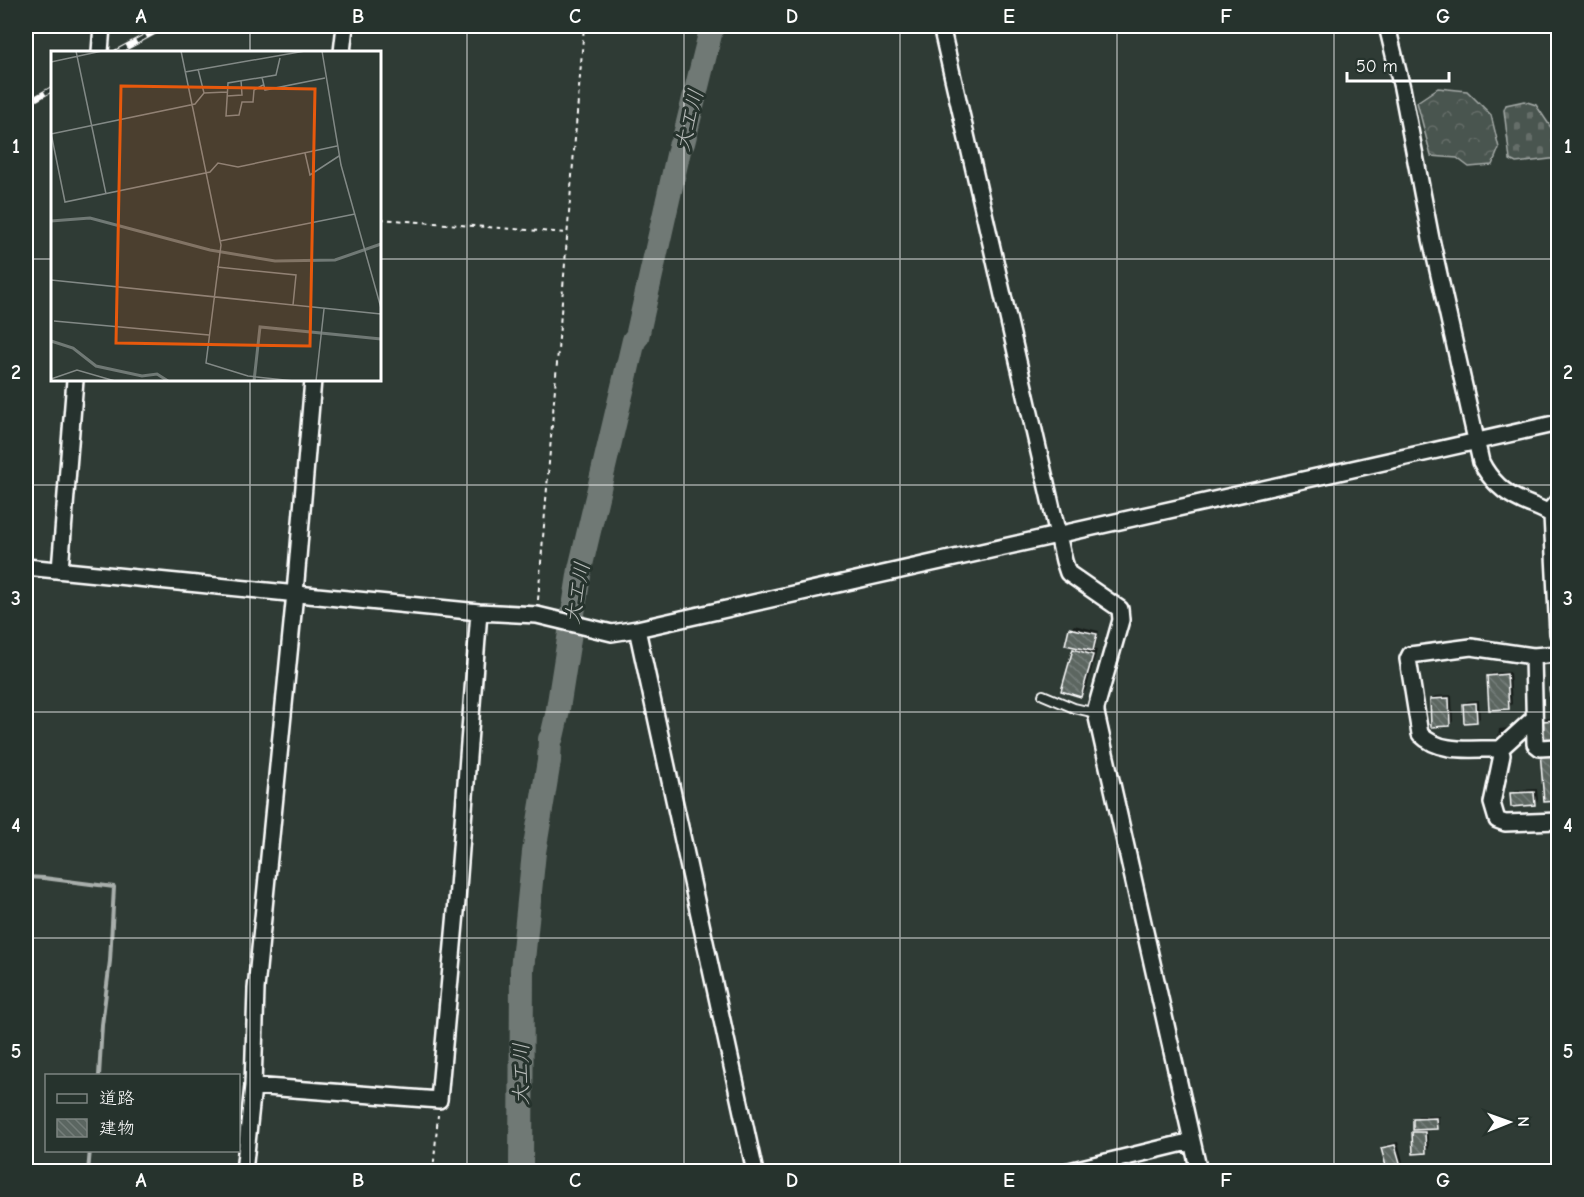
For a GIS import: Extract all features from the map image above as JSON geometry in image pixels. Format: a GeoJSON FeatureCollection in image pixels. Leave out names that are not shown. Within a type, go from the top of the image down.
{"type":"FeatureCollection","features":[{"type":"Feature","properties":{"kind":"street"},"geometry":{"type":"LineString","coordinates":[[100,51],[102,26]]}},
{"type":"Feature","properties":{"kind":"street"},"geometry":{"type":"LineString","coordinates":[[342,51],[345,26]]}},
{"type":"Feature","properties":{"kind":"street"},"geometry":{"type":"LineString","coordinates":[[941,26],[1064,561],[1068,573],[1120,609],[1121,620],[1096,713],[1199,1172]]}},
{"type":"Feature","properties":{"kind":"street"},"geometry":{"type":"LineString","coordinates":[[1387,26],[1402,88],[1431,239],[1481,462],[1498,486],[1520,501],[1552,515],[1558,634]]}},
{"type":"Feature","properties":{"kind":"street"},"geometry":{"type":"LineString","coordinates":[[60,570],[75,381]]}},
{"type":"Feature","properties":{"kind":"street"},"geometry":{"type":"LineString","coordinates":[[244,1172],[253,1086],[256,989],[295,594],[313,381]]}},
{"type":"Feature","properties":{"kind":"street"},"geometry":{"type":"LineString","coordinates":[[26,567],[479,612],[537,615],[612,633],[1059,536],[1558,423]]}},
{"type":"Feature","properties":{"kind":"street"},"geometry":{"type":"LineString","coordinates":[[1548,512],[1558,501]]}},
{"type":"Feature","properties":{"kind":"street"},"geometry":{"type":"LineString","coordinates":[[253,1086],[439,1100],[479,612]]}},
{"type":"Feature","properties":{"kind":"street"},"geometry":{"type":"LineString","coordinates":[[637,629],[756,1172]]}},
{"type":"Feature","properties":{"kind":"street"},"geometry":{"type":"LineString","coordinates":[[1534,718],[1500,749],[1456,750],[1428,741],[1420,734],[1408,659],[1410,655],[1471,647],[1533,656],[1558,654]]}},
{"type":"Feature","properties":{"kind":"street"},"geometry":{"type":"LineString","coordinates":[[1533,656],[1535,744],[1540,748],[1558,747]]}},
{"type":"Feature","properties":{"kind":"street"},"geometry":{"type":"LineString","coordinates":[[1500,749],[1502,755],[1492,803],[1497,820],[1505,823],[1558,821]]}},
{"type":"Feature","properties":{"kind":"street"},"geometry":{"type":"LineString","coordinates":[[1065,1172],[1192,1141]]}},
{"type":"Feature","properties":{"kind":"lane"},"geometry":{"type":"LineString","coordinates":[[1043,695],[1074,708],[1096,713]]}},
{"type":"Feature","properties":{"kind":"path"},"geometry":{"type":"LineString","coordinates":[[537,615],[584,26]]}},
{"type":"Feature","properties":{"kind":"path"},"geometry":{"type":"LineString","coordinates":[[381,219],[567,233]]}},
{"type":"Feature","properties":{"kind":"path"},"geometry":{"type":"LineString","coordinates":[[433,1172],[439,1100]]}},
{"type":"Feature","properties":{"kind":"green space"},"geometry":{"type":"Polygon","coordinates":[[[1438,88],[1467,91],[1491,115],[1499,148],[1492,165],[1469,167],[1457,158],[1431,156],[1417,102],[1438,88]]]}},
{"type":"Feature","properties":{"kind":"green space"},"geometry":{"type":"Polygon","coordinates":[[[1524,101],[1536,105],[1558,138],[1558,158],[1516,163],[1510,160],[1504,110],[1506,105],[1524,101]]]}},
{"type":"Feature","properties":{"kind":"building"},"geometry":{"type":"Polygon","coordinates":[[[1069,628],[1097,634],[1093,651],[1065,645],[1069,628]]]}},
{"type":"Feature","properties":{"kind":"building"},"geometry":{"type":"Polygon","coordinates":[[[1073,649],[1093,655],[1081,697],[1061,691],[1073,649]]]}},
{"type":"Feature","properties":{"kind":"building"},"geometry":{"type":"Polygon","coordinates":[[[1558,662],[1558,707],[1552,708],[1549,688],[1554,687],[1551,663],[1558,662]]]}},
{"type":"Feature","properties":{"kind":"building"},"geometry":{"type":"Polygon","coordinates":[[[1507,674],[1509,709],[1489,710],[1487,676],[1507,674]]]}},
{"type":"Feature","properties":{"kind":"building"},"geometry":{"type":"Polygon","coordinates":[[[1449,698],[1450,726],[1431,727],[1430,699],[1449,698]]]}},
{"type":"Feature","properties":{"kind":"building"},"geometry":{"type":"Polygon","coordinates":[[[1476,703],[1477,722],[1464,723],[1463,704],[1476,703]]]}},
{"type":"Feature","properties":{"kind":"building"},"geometry":{"type":"Polygon","coordinates":[[[1558,720],[1558,742],[1542,743],[1541,721],[1558,720]]]}},
{"type":"Feature","properties":{"kind":"building"},"geometry":{"type":"Polygon","coordinates":[[[1558,750],[1558,801],[1544,802],[1540,751],[1558,750]]]}},
{"type":"Feature","properties":{"kind":"building"},"geometry":{"type":"Polygon","coordinates":[[[1534,792],[1535,805],[1511,807],[1510,793],[1534,792]]]}},
{"type":"Feature","properties":{"kind":"building"},"geometry":{"type":"Polygon","coordinates":[[[1436,1118],[1437,1129],[1413,1130],[1413,1119],[1436,1118]]]}},
{"type":"Feature","properties":{"kind":"building"},"geometry":{"type":"Polygon","coordinates":[[[1412,1132],[1425,1132],[1426,1153],[1413,1154],[1412,1132]]]}},
{"type":"Feature","properties":{"kind":"building"},"geometry":{"type":"Polygon","coordinates":[[[1395,1145],[1401,1166],[1387,1170],[1381,1148],[1395,1145]]]}},
{"type":"Feature","properties":{"kind":"waterway","name":"大工川"},"geometry":{"type":"LineString","coordinates":[[521,1172],[522,970],[534,852],[549,761],[550,739],[557,715],[580,569],[634,340],[637,337],[680,146],[683,143],[712,26]]}},
{"type":"Feature","properties":{"kind":"waterway"},"geometry":{"type":"LineString","coordinates":[[26,877],[114,887],[110,961],[102,1025],[99,1074]]}},
{"type":"Feature","properties":{"kind":"waterway"},"geometry":{"type":"LineString","coordinates":[[88,1172],[90,1152]]}},
{"type":"Feature","properties":{"kind":"railway"},"geometry":{"type":"LineString","coordinates":[[119,51],[165,26]]}},
{"type":"Feature","properties":{"kind":"railway"},"geometry":{"type":"LineString","coordinates":[[26,104],[51,90]]}}]}
